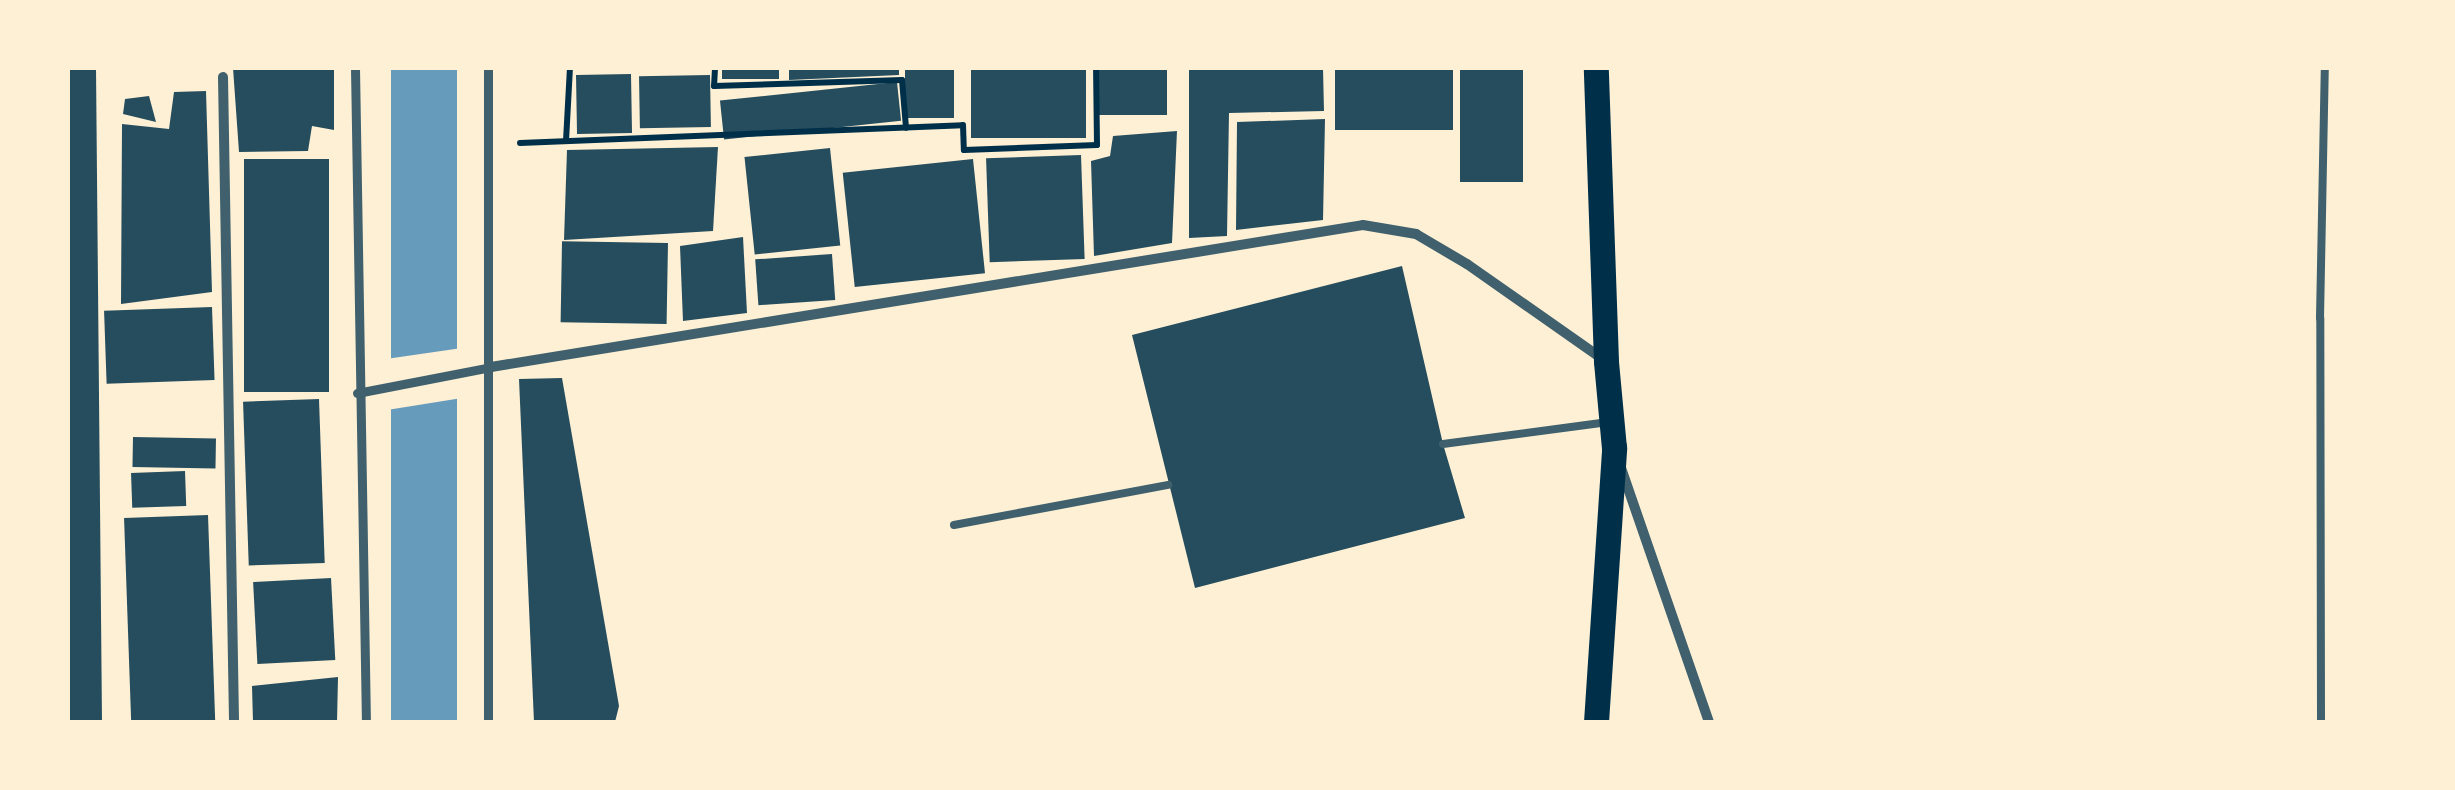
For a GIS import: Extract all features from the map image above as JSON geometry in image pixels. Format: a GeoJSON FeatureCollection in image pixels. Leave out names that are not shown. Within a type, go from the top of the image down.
{"type":"FeatureCollection","features":[{"type":"Feature","properties":{"kind":"main road"},"geometry":{"type":"LineString","coordinates":[[1596,68],[1606,362],[1614,448],[1596,722]]}},
{"type":"Feature","properties":{"kind":"street"},"geometry":{"type":"LineString","coordinates":[[355,68],[366,722]]}},
{"type":"Feature","properties":{"kind":"street"},"geometry":{"type":"LineString","coordinates":[[488,68],[488,722]]}},
{"type":"Feature","properties":{"kind":"street"},"geometry":{"type":"LineString","coordinates":[[223,78],[234,722]]}},
{"type":"Feature","properties":{"kind":"street"},"geometry":{"type":"LineString","coordinates":[[358,392],[381,385],[1363,225],[1416,234],[1467,264],[1606,362]]}},
{"type":"Feature","properties":{"kind":"street"},"geometry":{"type":"LineString","coordinates":[[1614,448],[1709,722]]}},
{"type":"Feature","properties":{"kind":"lane"},"geometry":{"type":"LineString","coordinates":[[2321,722],[2320,318],[2325,68]]}},
{"type":"Feature","properties":{"kind":"lane"},"geometry":{"type":"LineString","coordinates":[[1443,444],[1612,421]]}},
{"type":"Feature","properties":{"kind":"lane"},"geometry":{"type":"LineString","coordinates":[[954,525],[1168,486]]}},
{"type":"Feature","properties":{"kind":"path"},"geometry":{"type":"LineString","coordinates":[[566,141],[570,68]]}},
{"type":"Feature","properties":{"kind":"path"},"geometry":{"type":"LineString","coordinates":[[715,68],[714,86],[902,80],[906,128]]}},
{"type":"Feature","properties":{"kind":"path"},"geometry":{"type":"LineString","coordinates":[[489,144],[963,125],[964,150],[1097,144],[1096,68]]}},
{"type":"Feature","properties":{"kind":"water"},"geometry":{"type":"Polygon","coordinates":[[[391,68],[457,68],[457,722],[391,722],[391,68]]]}},
{"type":"Feature","properties":{"kind":"pier"},"geometry":{"type":"Polygon","coordinates":[[[462,348],[462,398],[387,410],[386,359],[462,348]]]}},
{"type":"Feature","properties":{"kind":"building"},"geometry":{"type":"Polygon","coordinates":[[[68,68],[96,68],[102,722],[68,722],[68,68]]]}},
{"type":"Feature","properties":{"kind":"building"},"geometry":{"type":"Polygon","coordinates":[[[233,68],[334,68],[334,130],[312,126],[308,151],[239,152],[233,68]]]}},
{"type":"Feature","properties":{"kind":"building"},"geometry":{"type":"Polygon","coordinates":[[[722,68],[779,68],[779,79],[722,79],[722,68]]]}},
{"type":"Feature","properties":{"kind":"building"},"geometry":{"type":"Polygon","coordinates":[[[789,68],[899,68],[899,75],[789,80],[789,68]]]}},
{"type":"Feature","properties":{"kind":"building"},"geometry":{"type":"Polygon","coordinates":[[[905,68],[954,68],[954,118],[905,118],[905,68]]]}},
{"type":"Feature","properties":{"kind":"building"},"geometry":{"type":"Polygon","coordinates":[[[971,68],[1086,68],[1086,138],[971,138],[971,68]]]}},
{"type":"Feature","properties":{"kind":"building"},"geometry":{"type":"Polygon","coordinates":[[[1099,68],[1167,68],[1167,115],[1099,115],[1099,68]]]}},
{"type":"Feature","properties":{"kind":"building"},"geometry":{"type":"Polygon","coordinates":[[[1189,68],[1323,68],[1324,111],[1229,113],[1227,236],[1189,238],[1189,68]]]}},
{"type":"Feature","properties":{"kind":"building"},"geometry":{"type":"Polygon","coordinates":[[[1335,68],[1453,68],[1453,130],[1335,130],[1335,68]]]}},
{"type":"Feature","properties":{"kind":"building"},"geometry":{"type":"Polygon","coordinates":[[[1460,68],[1523,68],[1523,182],[1460,182],[1460,68]]]}},
{"type":"Feature","properties":{"kind":"building"},"geometry":{"type":"Polygon","coordinates":[[[631,74],[632,133],[577,134],[576,75],[631,74]]]}},
{"type":"Feature","properties":{"kind":"building"},"geometry":{"type":"Polygon","coordinates":[[[710,75],[711,127],[640,128],[639,76],[710,75]]]}},
{"type":"Feature","properties":{"kind":"building"},"geometry":{"type":"Polygon","coordinates":[[[897,82],[901,121],[724,139],[720,101],[897,82]]]}},
{"type":"Feature","properties":{"kind":"building"},"geometry":{"type":"Polygon","coordinates":[[[206,91],[212,292],[121,304],[122,124],[169,129],[174,92],[206,91]]]}},
{"type":"Feature","properties":{"kind":"building"},"geometry":{"type":"Polygon","coordinates":[[[149,96],[156,122],[123,114],[125,99],[149,96]]]}},
{"type":"Feature","properties":{"kind":"building"},"geometry":{"type":"Polygon","coordinates":[[[1325,119],[1323,220],[1236,230],[1237,122],[1325,119]]]}},
{"type":"Feature","properties":{"kind":"building"},"geometry":{"type":"Polygon","coordinates":[[[1177,131],[1172,243],[1094,256],[1091,161],[1110,156],[1113,136],[1177,131]]]}},
{"type":"Feature","properties":{"kind":"building"},"geometry":{"type":"Polygon","coordinates":[[[718,147],[713,231],[564,240],[567,150],[718,147]]]}},
{"type":"Feature","properties":{"kind":"building"},"geometry":{"type":"Polygon","coordinates":[[[830,148],[840,245],[755,254],[744,157],[830,148]]]}},
{"type":"Feature","properties":{"kind":"building"},"geometry":{"type":"Polygon","coordinates":[[[1081,155],[1085,259],[990,262],[986,158],[1081,155]]]}},
{"type":"Feature","properties":{"kind":"building"},"geometry":{"type":"Polygon","coordinates":[[[244,159],[329,159],[329,392],[244,392],[244,159]]]}},
{"type":"Feature","properties":{"kind":"building"},"geometry":{"type":"Polygon","coordinates":[[[973,159],[985,273],[855,287],[843,173],[973,159]]]}},
{"type":"Feature","properties":{"kind":"building"},"geometry":{"type":"Polygon","coordinates":[[[743,237],[747,313],[683,321],[680,246],[743,237]]]}},
{"type":"Feature","properties":{"kind":"building"},"geometry":{"type":"Polygon","coordinates":[[[562,241],[668,243],[667,324],[561,322],[562,241]]]}},
{"type":"Feature","properties":{"kind":"building"},"geometry":{"type":"Polygon","coordinates":[[[832,254],[835,300],[758,305],[755,259],[832,254]]]}},
{"type":"Feature","properties":{"kind":"building"},"geometry":{"type":"Polygon","coordinates":[[[1402,266],[1443,444],[1465,518],[1195,588],[1132,335],[1402,266]]]}},
{"type":"Feature","properties":{"kind":"building"},"geometry":{"type":"Polygon","coordinates":[[[212,307],[215,380],[107,384],[104,311],[212,307]]]}},
{"type":"Feature","properties":{"kind":"building"},"geometry":{"type":"Polygon","coordinates":[[[562,378],[619,706],[615,722],[534,722],[519,379],[562,378]]]}},
{"type":"Feature","properties":{"kind":"building"},"geometry":{"type":"Polygon","coordinates":[[[319,399],[325,563],[249,566],[243,402],[319,399]]]}},
{"type":"Feature","properties":{"kind":"building"},"geometry":{"type":"Polygon","coordinates":[[[133,437],[216,438],[215,468],[132,467],[133,437]]]}},
{"type":"Feature","properties":{"kind":"building"},"geometry":{"type":"Polygon","coordinates":[[[185,471],[186,506],[132,508],[131,473],[185,471]]]}},
{"type":"Feature","properties":{"kind":"building"},"geometry":{"type":"Polygon","coordinates":[[[208,515],[215,722],[131,722],[124,518],[208,515]]]}},
{"type":"Feature","properties":{"kind":"building"},"geometry":{"type":"Polygon","coordinates":[[[331,578],[335,660],[257,664],[253,582],[331,578]]]}},
{"type":"Feature","properties":{"kind":"building"},"geometry":{"type":"Polygon","coordinates":[[[338,677],[337,722],[253,722],[252,686],[338,677]]]}}]}
